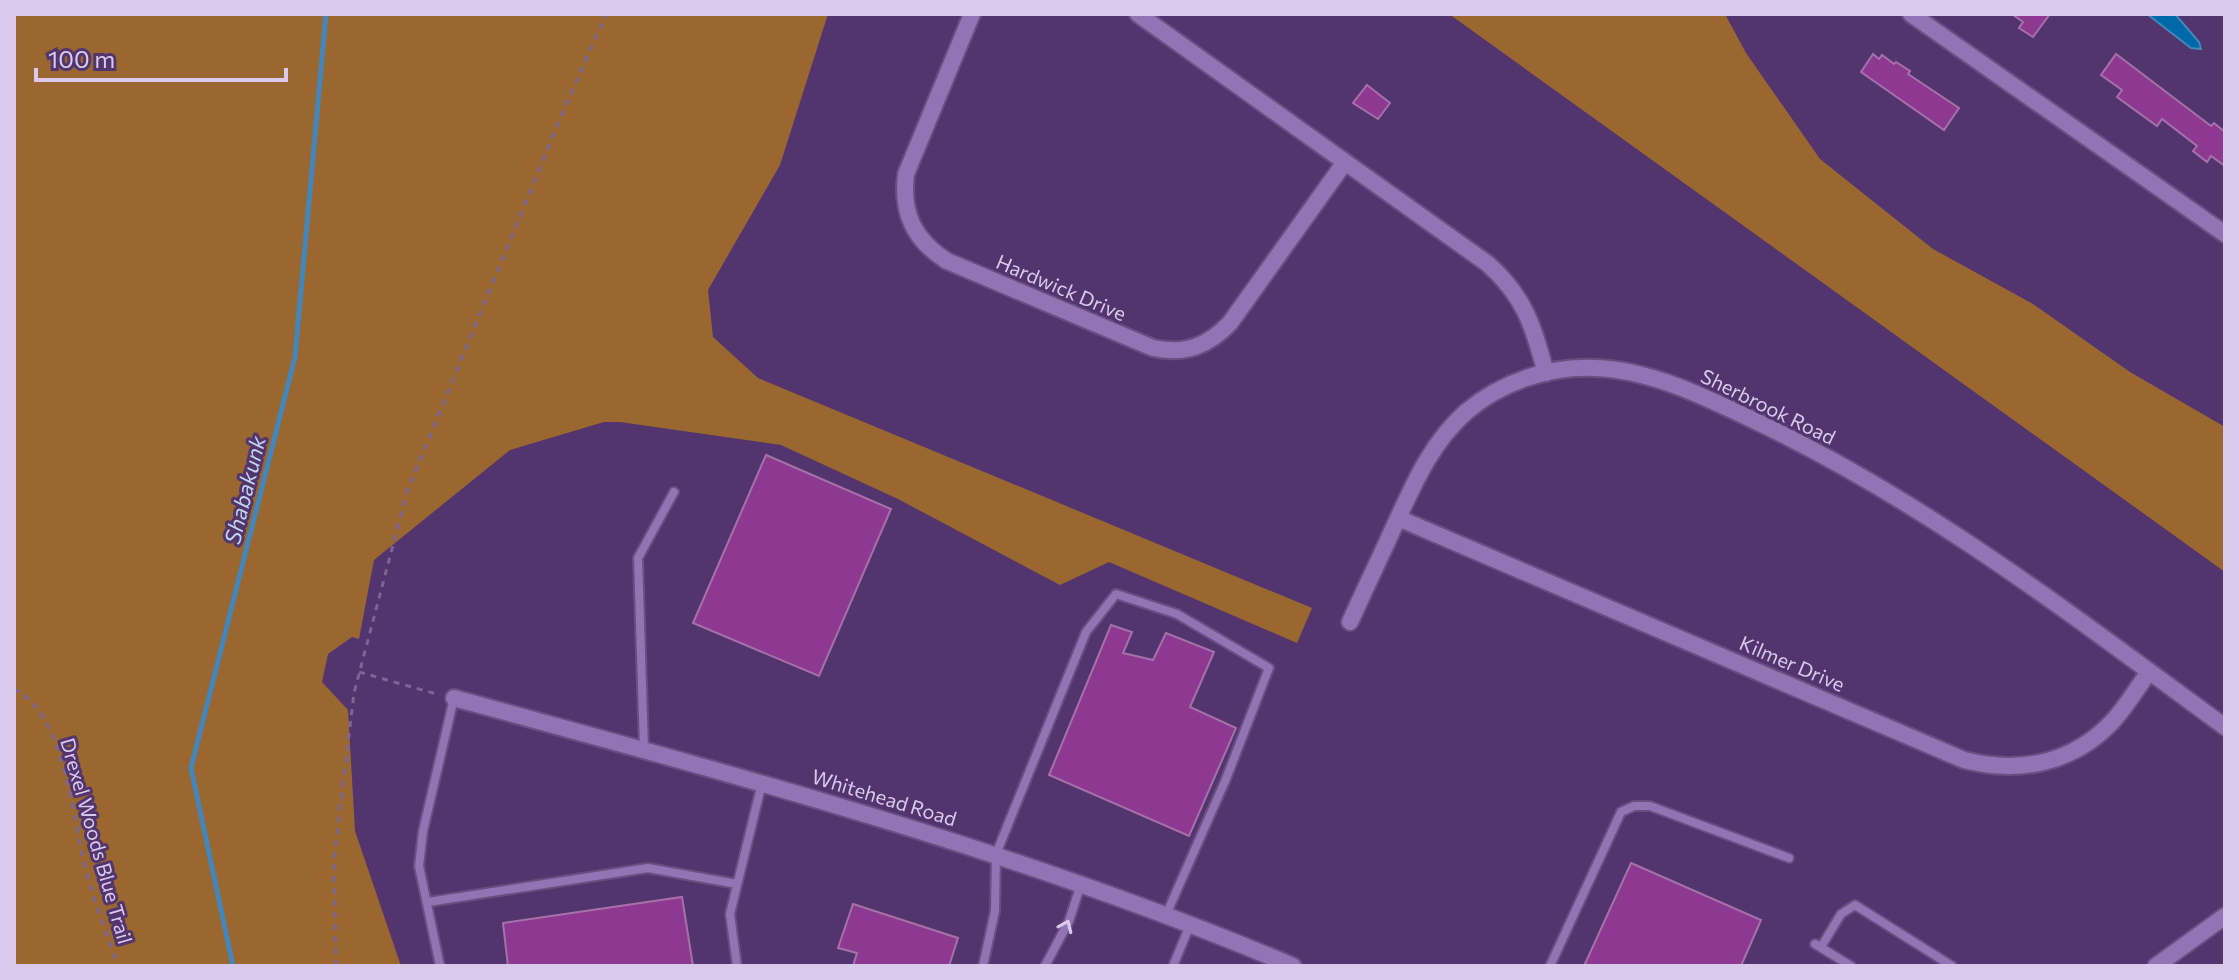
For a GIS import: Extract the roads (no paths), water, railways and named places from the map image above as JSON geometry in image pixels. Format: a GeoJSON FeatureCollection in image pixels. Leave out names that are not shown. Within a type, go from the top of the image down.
{"type":"FeatureCollection","features":[{"type":"Feature","properties":{"kind":"street","name":"Hardwick Drive"},"geometry":{"type":"LineString","coordinates":[[972,14],[906,174],[903,193],[912,227],[932,252],[947,261],[1153,348],[1186,350],[1217,337],[1345,162]]}},
{"type":"Feature","properties":{"kind":"street"},"geometry":{"type":"LineString","coordinates":[[1138,14],[1488,264],[1520,298],[1531,321],[1546,373]]}},
{"type":"Feature","properties":{"kind":"street"},"geometry":{"type":"LineString","coordinates":[[1911,14],[2225,234]]}},
{"type":"Feature","properties":{"kind":"street","name":"Sherbrook Road"},"geometry":{"type":"LineString","coordinates":[[1350,622],[1428,456],[1446,432],[1467,411],[1518,381],[1546,373],[1596,368],[1633,374],[1695,393],[1786,435],[1910,504],[1981,551],[2225,727]]}},
{"type":"Feature","properties":{"kind":"street","name":"Kilmer Drive"},"geometry":{"type":"LineString","coordinates":[[1398,518],[1964,760],[1984,765],[2032,766],[2076,751],[2096,738],[2115,719],[2149,672]]}},
{"type":"Feature","properties":{"kind":"street","name":"Whitehead Road"},"geometry":{"type":"LineString","coordinates":[[454,698],[763,783],[996,854],[1190,924],[1293,966]]}},
{"type":"Feature","properties":{"kind":"street"},"geometry":{"type":"LineString","coordinates":[[2156,966],[2225,916]]}},
{"type":"Feature","properties":{"kind":"lane"},"geometry":{"type":"LineString","coordinates":[[644,750],[638,558],[674,492]]}},
{"type":"Feature","properties":{"kind":"lane"},"geometry":{"type":"LineString","coordinates":[[983,966],[995,911],[996,854],[1086,632],[1116,594],[1177,614],[1269,668],[1226,779],[1166,915]]}},
{"type":"Feature","properties":{"kind":"lane"},"geometry":{"type":"LineString","coordinates":[[440,966],[419,866],[423,831],[454,698]]}},
{"type":"Feature","properties":{"kind":"lane"},"geometry":{"type":"LineString","coordinates":[[737,966],[730,914],[763,783]]}},
{"type":"Feature","properties":{"kind":"lane"},"geometry":{"type":"LineString","coordinates":[[1550,966],[1621,812],[1634,806],[1650,806],[1789,858]]}},
{"type":"Feature","properties":{"kind":"lane"},"geometry":{"type":"LineString","coordinates":[[428,902],[648,868],[737,884]]}},
{"type":"Feature","properties":{"kind":"lane"},"geometry":{"type":"LineString","coordinates":[[1045,966],[1069,921],[1081,884]]}},
{"type":"Feature","properties":{"kind":"lane"},"geometry":{"type":"LineString","coordinates":[[1851,966],[1818,946],[1841,914],[1855,905],[1952,966]]}},
{"type":"Feature","properties":{"kind":"lane"},"geometry":{"type":"LineString","coordinates":[[1173,966],[1190,924]]}},
{"type":"Feature","properties":{"kind":"water"},"geometry":{"type":"Polygon","coordinates":[[[2147,14],[2175,14],[2199,42],[2201,49],[2191,48],[2147,14]]]}},
{"type":"Feature","properties":{"kind":"waterway","name":"Shabakunk"},"geometry":{"type":"LineString","coordinates":[[233,966],[191,768],[295,357],[326,14]]}}]}
